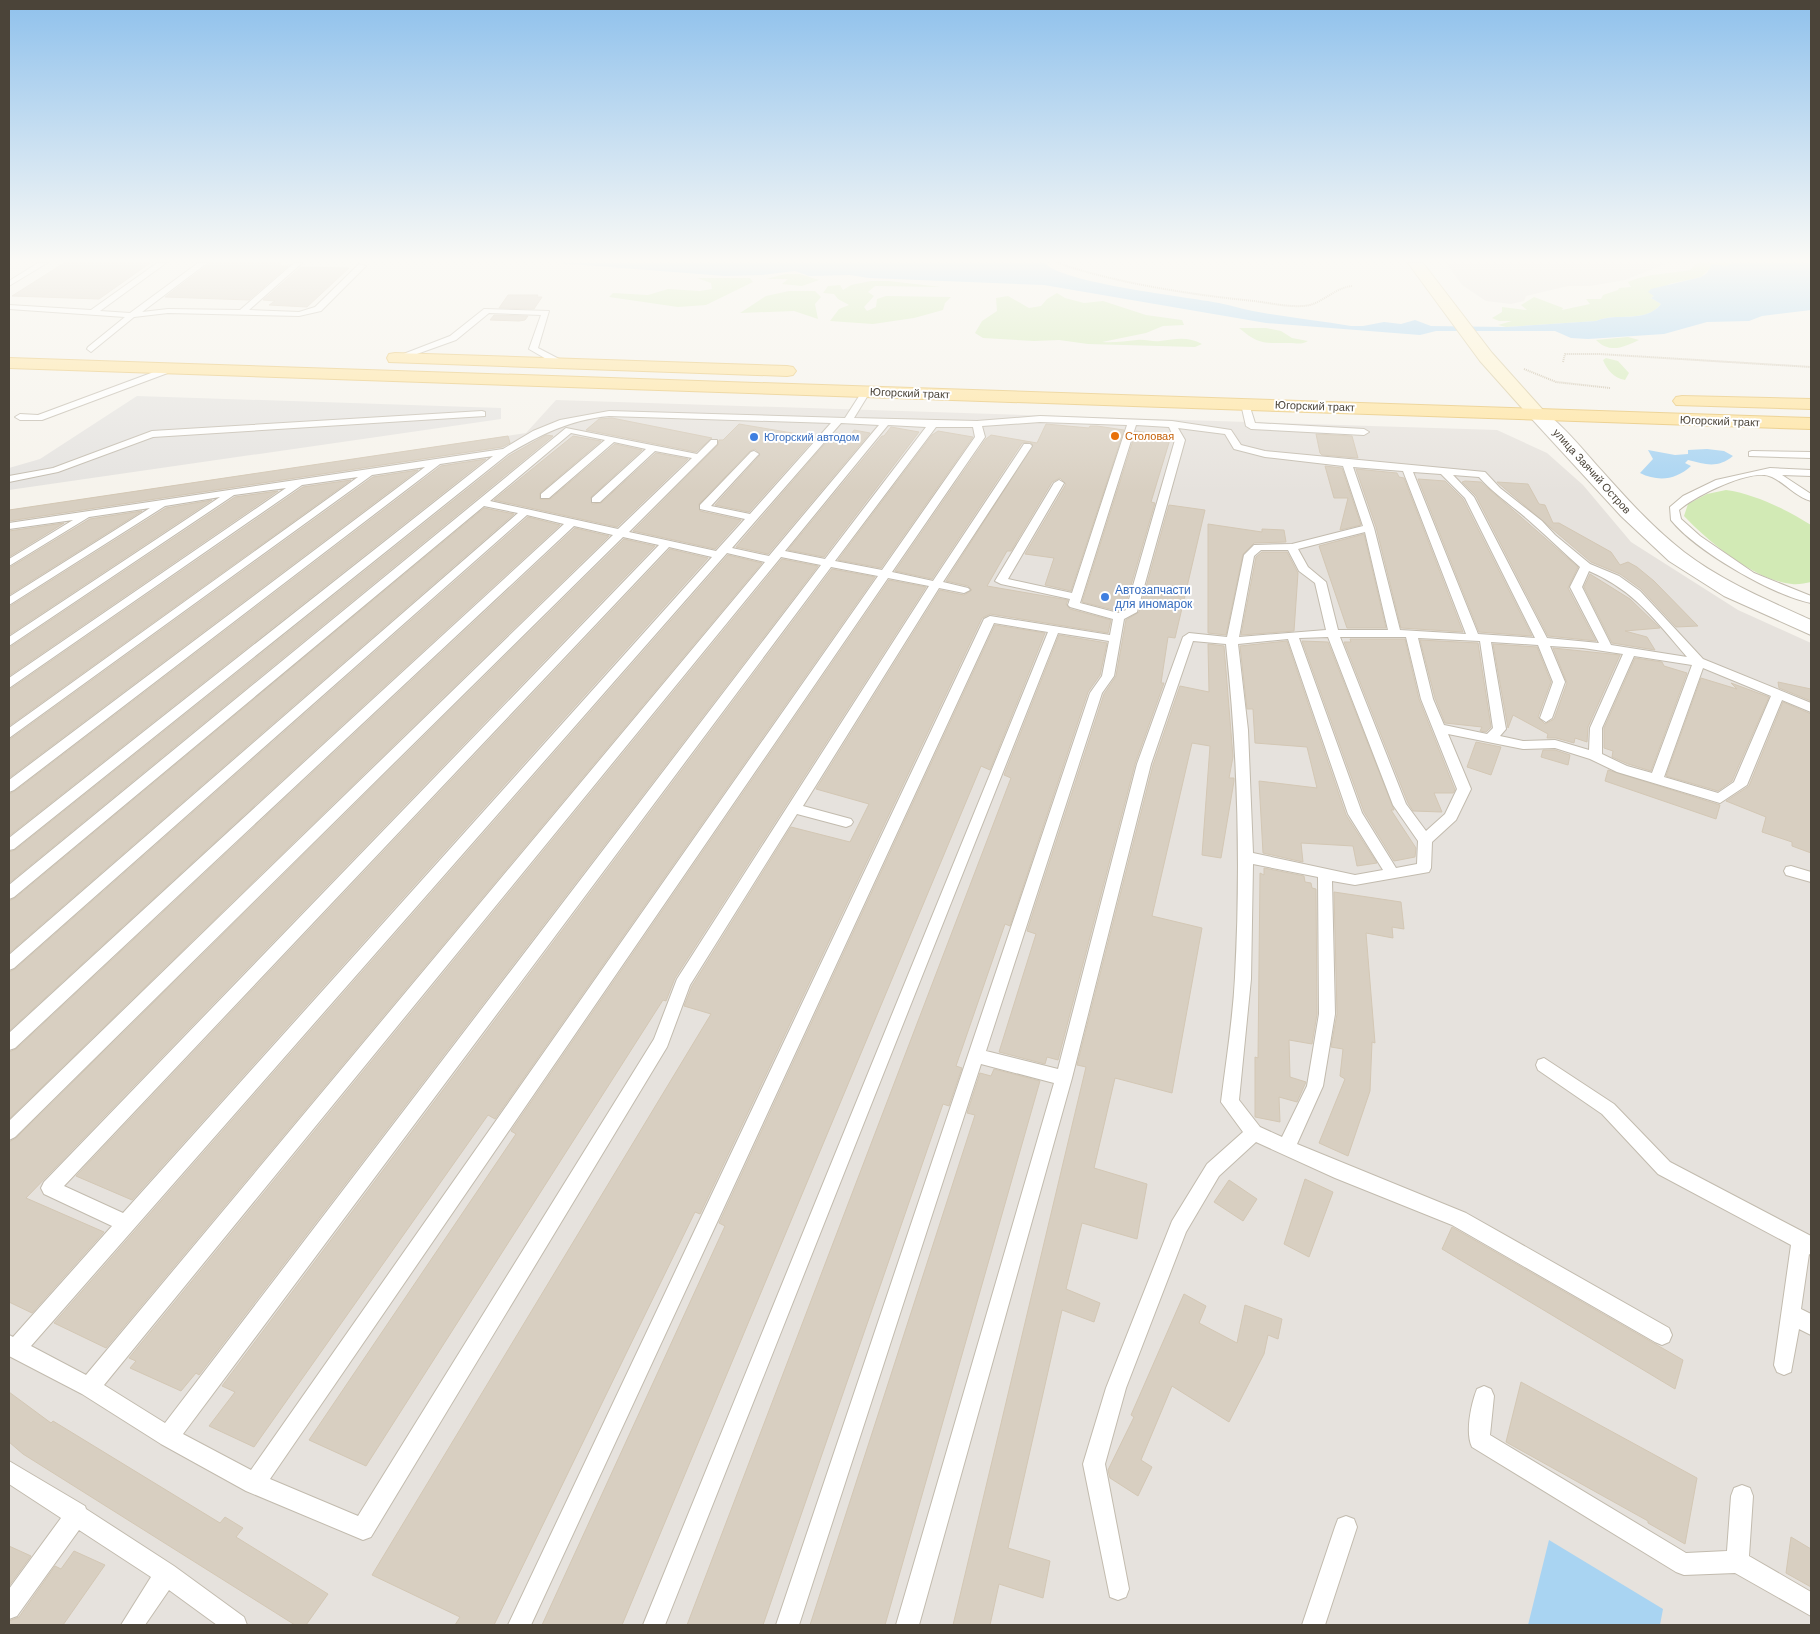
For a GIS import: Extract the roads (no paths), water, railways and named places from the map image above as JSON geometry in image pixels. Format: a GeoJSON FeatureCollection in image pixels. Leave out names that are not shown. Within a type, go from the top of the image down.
{"type":"FeatureCollection","features":[{"type":"Feature","properties":{"kind":"main road","name":"улица Заячий Остров"},"geometry":{"type":"LineString","coordinates":[[1472,339],[1519,394],[1538,404]]}},
{"type":"Feature","properties":{"kind":"main road"},"geometry":{"type":"LineString","coordinates":[[73,348],[121,350]]}},
{"type":"Feature","properties":{"kind":"main road"},"geometry":{"type":"LineString","coordinates":[[378,357],[809,371]]}},
{"type":"Feature","properties":{"kind":"main road","name":"Югорский тракт"},"geometry":{"type":"LineString","coordinates":[[9,364],[1245,404],[1538,404],[1811,424]]}},
{"type":"Feature","properties":{"kind":"main road"},"geometry":{"type":"LineString","coordinates":[[1500,394],[1519,394]]}},
{"type":"Feature","properties":{"kind":"main road","name":"Югорский тракт"},"geometry":{"type":"LineString","coordinates":[[1667,401],[1811,404]]}},
{"type":"Feature","properties":{"kind":"street","name":"улица Заячий Остров"},"geometry":{"type":"LineString","coordinates":[[1538,404],[1564,438],[1629,514],[1660,544],[1694,569],[1751,602],[1811,628]]}},
{"type":"Feature","properties":{"kind":"lane"},"geometry":{"type":"LineString","coordinates":[[92,349],[103,339]]}},
{"type":"Feature","properties":{"kind":"lane"},"geometry":{"type":"LineString","coordinates":[[397,358],[449,339]]}},
{"type":"Feature","properties":{"kind":"lane"},"geometry":{"type":"LineString","coordinates":[[537,339],[533,349],[558,362]]}},
{"type":"Feature","properties":{"kind":"lane"},"geometry":{"type":"LineString","coordinates":[[20,418],[39,418],[170,369]]}},
{"type":"Feature","properties":{"kind":"lane"},"geometry":{"type":"LineString","coordinates":[[866,392],[844,420],[752,518],[126,1224],[12,1346],[88,1387],[168,1437],[254,1483],[363,1529],[660,1042],[683,983],[936,584],[1027,446]]}},
{"type":"Feature","properties":{"kind":"lane"},"geometry":{"type":"LineString","coordinates":[[1245,404],[1251,426],[1364,432]]}},
{"type":"Feature","properties":{"kind":"lane"},"geometry":{"type":"LineString","coordinates":[[9,844],[505,452],[553,424],[591,413],[628,412],[933,424],[977,424],[1040,419],[1172,424],[1228,432],[1237,447],[1265,454],[1482,474],[1496,490],[1538,523],[1551,537],[1586,566],[1615,578],[1636,593],[1699,662]]}},
{"type":"Feature","properties":{"kind":"lane"},"geometry":{"type":"LineString","coordinates":[[9,479],[55,470],[152,434],[482,414]]}},
{"type":"Feature","properties":{"kind":"lane"},"geometry":{"type":"LineString","coordinates":[[1079,433],[1080,421]]}},
{"type":"Feature","properties":{"kind":"lane"},"geometry":{"type":"LineString","coordinates":[[88,1387],[886,422]]}},
{"type":"Feature","properties":{"kind":"lane"},"geometry":{"type":"LineString","coordinates":[[1132,423],[1074,605],[1119,617],[1131,612],[1180,440],[1172,424]]}},
{"type":"Feature","properties":{"kind":"lane"},"geometry":{"type":"LineString","coordinates":[[168,1437],[933,424]]}},
{"type":"Feature","properties":{"kind":"lane"},"geometry":{"type":"LineString","coordinates":[[254,1483],[883,574],[980,437],[977,424]]}},
{"type":"Feature","properties":{"kind":"lane"},"geometry":{"type":"LineString","coordinates":[[9,892],[569,430],[699,456]]}},
{"type":"Feature","properties":{"kind":"lane"},"geometry":{"type":"LineString","coordinates":[[545,496],[612,439]]}},
{"type":"Feature","properties":{"kind":"lane"},"geometry":{"type":"LineString","coordinates":[[9,1132],[714,442]]}},
{"type":"Feature","properties":{"kind":"lane"},"geometry":{"type":"LineString","coordinates":[[596,500],[654,447]]}},
{"type":"Feature","properties":{"kind":"lane"},"geometry":{"type":"LineString","coordinates":[[9,526],[505,452]]}},
{"type":"Feature","properties":{"kind":"lane"},"geometry":{"type":"LineString","coordinates":[[752,518],[704,507],[754,454]]}},
{"type":"Feature","properties":{"kind":"lane"},"geometry":{"type":"LineString","coordinates":[[1752,454],[1811,455]]}},
{"type":"Feature","properties":{"kind":"lane"},"geometry":{"type":"LineString","coordinates":[[9,787],[437,462]]}},
{"type":"Feature","properties":{"kind":"lane"},"geometry":{"type":"LineString","coordinates":[[1348,462],[1369,528],[1395,632]]}},
{"type":"Feature","properties":{"kind":"lane"},"geometry":{"type":"LineString","coordinates":[[1407,468],[1480,639],[1500,729],[1492,738]]}},
{"type":"Feature","properties":{"kind":"lane"},"geometry":{"type":"LineString","coordinates":[[1444,471],[1470,498],[1544,642],[1559,682],[1546,718]]}},
{"type":"Feature","properties":{"kind":"lane"},"geometry":{"type":"LineString","coordinates":[[1811,474],[1770,471],[1749,474],[1684,497],[1674,509],[1676,520],[1696,538],[1750,575],[1811,600]]}},
{"type":"Feature","properties":{"kind":"lane"},"geometry":{"type":"LineString","coordinates":[[1770,471],[1811,498]]}},
{"type":"Feature","properties":{"kind":"lane"},"geometry":{"type":"LineString","coordinates":[[9,734],[371,472]]}},
{"type":"Feature","properties":{"kind":"lane"},"geometry":{"type":"LineString","coordinates":[[9,684],[301,483]]}},
{"type":"Feature","properties":{"kind":"lane"},"geometry":{"type":"LineString","coordinates":[[1059,483],[1001,581],[1077,597]]}},
{"type":"Feature","properties":{"kind":"lane"},"geometry":{"type":"LineString","coordinates":[[9,642],[234,493]]}},
{"type":"Feature","properties":{"kind":"lane"},"geometry":{"type":"LineString","coordinates":[[481,502],[667,543],[722,552],[828,563],[964,590]]}},
{"type":"Feature","properties":{"kind":"lane"},"geometry":{"type":"LineString","coordinates":[[9,602],[165,503]]}},
{"type":"Feature","properties":{"kind":"lane"},"geometry":{"type":"LineString","coordinates":[[9,964],[525,512]]}},
{"type":"Feature","properties":{"kind":"lane"},"geometry":{"type":"LineString","coordinates":[[9,563],[89,514]]}},
{"type":"Feature","properties":{"kind":"lane"},"geometry":{"type":"LineString","coordinates":[[9,1043],[572,522]]}},
{"type":"Feature","properties":{"kind":"lane"},"geometry":{"type":"LineString","coordinates":[[1369,528],[1292,547],[1258,547],[1249,556],[1232,640],[1242,730],[1246,857],[1243,979],[1230,1102],[1254,1133],[1287,1146],[1341,1172],[1460,1219],[1662,1335]]}},
{"type":"Feature","properties":{"kind":"lane"},"geometry":{"type":"LineString","coordinates":[[126,1224],[50,1188],[667,543]]}},
{"type":"Feature","properties":{"kind":"lane"},"geometry":{"type":"LineString","coordinates":[[1246,857],[1355,880],[1424,868],[1426,840],[1400,805],[1333,634],[1320,582],[1303,569],[1292,547]]}},
{"type":"Feature","properties":{"kind":"lane"},"geometry":{"type":"LineString","coordinates":[[1586,566],[1576,587],[1606,648]]}},
{"type":"Feature","properties":{"kind":"lane"},"geometry":{"type":"LineString","coordinates":[[787,1625],[1096,693],[1108,676],[1119,617]]}},
{"type":"Feature","properties":{"kind":"lane"},"geometry":{"type":"LineString","coordinates":[[519,1625],[990,619],[1115,639]]}},
{"type":"Feature","properties":{"kind":"lane"},"geometry":{"type":"LineString","coordinates":[[654,1625],[1054,630]]}},
{"type":"Feature","properties":{"kind":"lane"},"geometry":{"type":"LineString","coordinates":[[908,1625],[1064,1078],[1144,764],[1190,636],[1232,640],[1292,635],[1395,632],[1606,648],[1699,662],[1811,708]]}},
{"type":"Feature","properties":{"kind":"lane"},"geometry":{"type":"LineString","coordinates":[[1411,634],[1427,699],[1464,789],[1451,818],[1426,840]]}},
{"type":"Feature","properties":{"kind":"lane"},"geometry":{"type":"LineString","coordinates":[[1292,635],[1355,814],[1392,873]]}},
{"type":"Feature","properties":{"kind":"lane"},"geometry":{"type":"LineString","coordinates":[[1595,756],[1596,728],[1630,652]]}},
{"type":"Feature","properties":{"kind":"lane"},"geometry":{"type":"LineString","coordinates":[[1656,779],[1699,662]]}},
{"type":"Feature","properties":{"kind":"lane"},"geometry":{"type":"LineString","coordinates":[[1438,728],[1523,745],[1555,744],[1595,756],[1622,769],[1720,798],[1740,785],[1778,694]]}},
{"type":"Feature","properties":{"kind":"lane"},"geometry":{"type":"LineString","coordinates":[[794,808],[846,822]]}},
{"type":"Feature","properties":{"kind":"lane"},"geometry":{"type":"LineString","coordinates":[[1791,871],[1811,877]]}},
{"type":"Feature","properties":{"kind":"lane"},"geometry":{"type":"LineString","coordinates":[[1287,1146],[1315,1086],[1327,1014],[1324,874]]}},
{"type":"Feature","properties":{"kind":"lane"},"geometry":{"type":"LineString","coordinates":[[975,1055],[1064,1078]]}},
{"type":"Feature","properties":{"kind":"lane"},"geometry":{"type":"LineString","coordinates":[[1544,1066],[1608,1108],[1664,1168],[1806,1244],[1791,1314],[1784,1365]]}},
{"type":"Feature","properties":{"kind":"lane"},"geometry":{"type":"LineString","coordinates":[[1118,1588],[1094,1464],[1116,1388],[1179,1227],[1213,1170],[1254,1133]]}},
{"type":"Feature","properties":{"kind":"lane"},"geometry":{"type":"LineString","coordinates":[[1791,1314],[1811,1325]]}},
{"type":"Feature","properties":{"kind":"lane"},"geometry":{"type":"LineString","coordinates":[[1484,1396],[1479,1440],[1684,1564],[1737,1562],[1811,1605]]}},
{"type":"Feature","properties":{"kind":"lane"},"geometry":{"type":"LineString","coordinates":[[9,1472],[77,1514],[166,1574],[236,1625]]}},
{"type":"Feature","properties":{"kind":"lane"},"geometry":{"type":"LineString","coordinates":[[1737,1562],[1742,1496]]}},
{"type":"Feature","properties":{"kind":"lane"},"geometry":{"type":"LineString","coordinates":[[9,1608],[77,1514]]}},
{"type":"Feature","properties":{"kind":"lane"},"geometry":{"type":"LineString","coordinates":[[1313,1625],[1346,1527]]}},
{"type":"Feature","properties":{"kind":"lane"},"geometry":{"type":"LineString","coordinates":[[132,1625],[166,1574]]}},
{"type":"Feature","properties":{"kind":"water"},"geometry":{"type":"Polygon","coordinates":[[[1707,449],[1724,451],[1733,456],[1722,463],[1716,464],[1705,464],[1688,460],[1685,463],[1691,466],[1673,477],[1653,478],[1640,473],[1653,459],[1648,450],[1675,455],[1688,454],[1688,450],[1707,449]]]}},
{"type":"Feature","properties":{"kind":"water"},"geometry":{"type":"Polygon","coordinates":[[[1549,1540],[1663,1609],[1660,1625],[1528,1625],[1549,1540]]]}},
{"type":"Feature","properties":{"kind":"place","name":"Столовая"},"geometry":{"type":"Point","coordinates":[1115,436]}},
{"type":"Feature","properties":{"kind":"place","name":"Югорский автодом"},"geometry":{"type":"Point","coordinates":[754,437]}},
{"type":"Feature","properties":{"kind":"place","name":"Автозапчасти для иномарок"},"geometry":{"type":"Point","coordinates":[1105,597]}}]}
